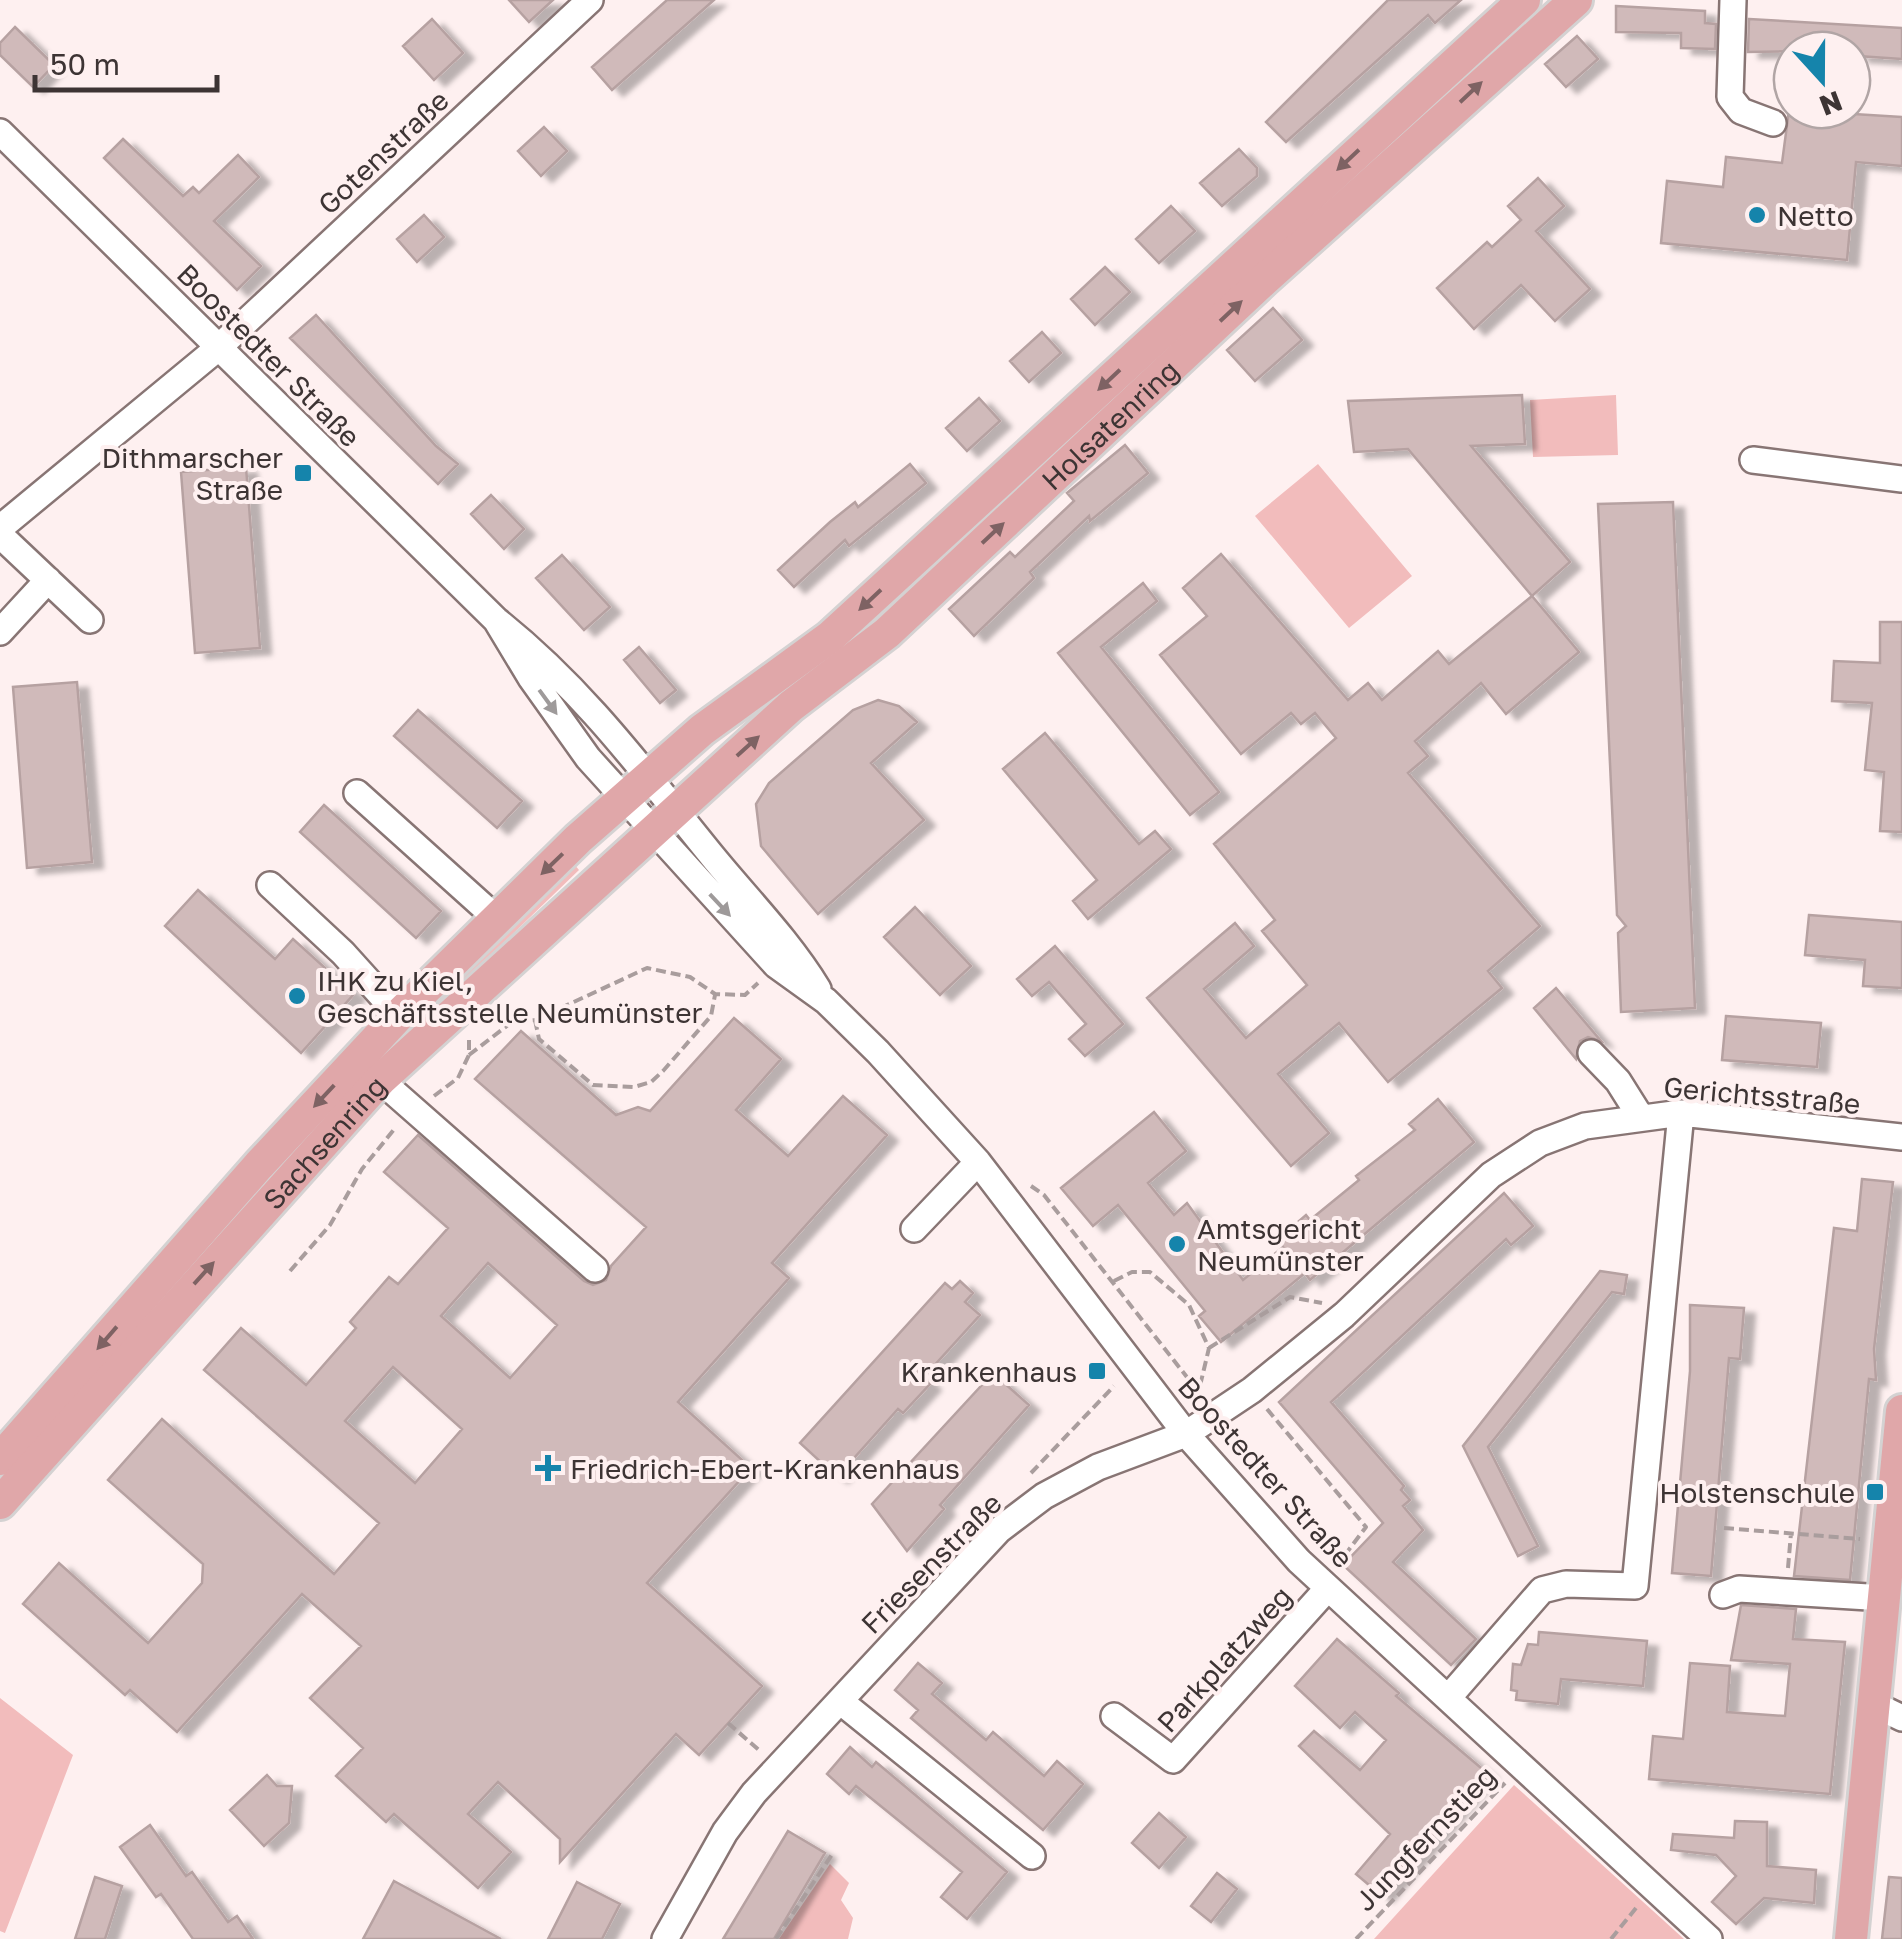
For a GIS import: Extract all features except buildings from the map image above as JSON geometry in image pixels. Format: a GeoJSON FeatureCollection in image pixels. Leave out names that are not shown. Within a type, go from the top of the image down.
{"type":"FeatureCollection","features":[{"type":"Feature","properties":{"kind":"main road","name":"Holsatenring"},"geometry":{"type":"LineString","coordinates":[[651,775],[702,730],[830,637],[1522,9],[1576,0]]}},
{"type":"Feature","properties":{"kind":"main road","name":"Holsatenring"},"geometry":{"type":"LineString","coordinates":[[666,823],[791,706],[887,632],[1522,9]]}},
{"type":"Feature","properties":{"kind":"main road","name":"Sachsenring"},"geometry":{"type":"LineString","coordinates":[[0,1459],[259,1165],[398,1015],[651,775]]}},
{"type":"Feature","properties":{"kind":"main road","name":"Sachsenring"},"geometry":{"type":"LineString","coordinates":[[0,1503],[380,1080],[666,823]]}},
{"type":"Feature","properties":{"kind":"main road"},"geometry":{"type":"LineString","coordinates":[[1851,1939],[1888,1711],[1885,1598],[1902,1411]]}},
{"type":"Feature","properties":{"kind":"street","name":"Gotenstraße"},"geometry":{"type":"LineString","coordinates":[[218,348],[590,0]]}},
{"type":"Feature","properties":{"kind":"street"},"geometry":{"type":"LineString","coordinates":[[1733,0],[1730,97],[1741,110],[1772,123]]}},
{"type":"Feature","properties":{"kind":"street","name":"Boostedter Straße"},"geometry":{"type":"LineString","coordinates":[[0,132],[496,620],[542,656],[651,775],[666,823]]}},
{"type":"Feature","properties":{"kind":"street"},"geometry":{"type":"LineString","coordinates":[[90,620],[0,531],[218,348]]}},
{"type":"Feature","properties":{"kind":"street"},"geometry":{"type":"LineString","coordinates":[[1752,460],[1902,479]]}},
{"type":"Feature","properties":{"kind":"street"},"geometry":{"type":"LineString","coordinates":[[0,632],[48,580]]}},
{"type":"Feature","properties":{"kind":"street","name":"Boostedter Straße"},"geometry":{"type":"LineString","coordinates":[[496,620],[530,678],[625,800],[666,823],[794,950],[826,1001],[978,1162],[1186,1434],[1326,1585],[1709,1939]]}},
{"type":"Feature","properties":{"kind":"street"},"geometry":{"type":"LineString","coordinates":[[357,792],[496,918]]}},
{"type":"Feature","properties":{"kind":"street"},"geometry":{"type":"LineString","coordinates":[[270,885],[343,953],[398,1015]]}},
{"type":"Feature","properties":{"kind":"street"},"geometry":{"type":"LineString","coordinates":[[1592,1053],[1618,1081],[1640,1116]]}},
{"type":"Feature","properties":{"kind":"street"},"geometry":{"type":"LineString","coordinates":[[380,1080],[595,1269]]}},
{"type":"Feature","properties":{"kind":"street"},"geometry":{"type":"LineString","coordinates":[[1448,1698],[1542,1590],[1566,1584],[1635,1586],[1681,1113]]}},
{"type":"Feature","properties":{"kind":"street","name":"Gerichtsstraße"},"geometry":{"type":"LineString","coordinates":[[1186,1434],[1252,1390],[1344,1315],[1490,1176],[1540,1143],[1585,1126],[1681,1113],[1902,1137]]}},
{"type":"Feature","properties":{"kind":"street"},"geometry":{"type":"LineString","coordinates":[[914,1229],[978,1162]]}},
{"type":"Feature","properties":{"kind":"street","name":"Friesenstraße"},"geometry":{"type":"LineString","coordinates":[[666,1939],[725,1832],[778,1768],[999,1530],[1044,1496],[1098,1467],[1186,1434]]}},
{"type":"Feature","properties":{"kind":"street","name":"Parkplatzweg"},"geometry":{"type":"LineString","coordinates":[[1114,1716],[1173,1760],[1326,1585]]}},
{"type":"Feature","properties":{"kind":"street"},"geometry":{"type":"LineString","coordinates":[[1723,1595],[1739,1589],[1885,1598]]}},
{"type":"Feature","properties":{"kind":"street"},"geometry":{"type":"LineString","coordinates":[[840,1701],[1032,1856]]}},
{"type":"Feature","properties":{"kind":"path"},"geometry":{"type":"LineString","coordinates":[[290,1271],[330,1225],[378,1146],[414,1109],[458,1078],[469,1056],[512,1022],[535,1020],[647,968],[690,976],[715,994],[745,995],[762,980]]}},
{"type":"Feature","properties":{"kind":"path"},"geometry":{"type":"LineString","coordinates":[[535,1020],[539,1039],[593,1085],[634,1086],[651,1082],[663,1071],[711,1016],[715,994]]}},
{"type":"Feature","properties":{"kind":"path"},"geometry":{"type":"LineString","coordinates":[[469,1026],[469,1056]]}},
{"type":"Feature","properties":{"kind":"path"},"geometry":{"type":"LineString","coordinates":[[1031,1186],[1114,1282],[1199,1390],[1213,1417]]}},
{"type":"Feature","properties":{"kind":"path"},"geometry":{"type":"LineString","coordinates":[[1114,1282],[1132,1272],[1150,1272],[1189,1305],[1209,1348],[1199,1390]]}},
{"type":"Feature","properties":{"kind":"path"},"geometry":{"type":"LineString","coordinates":[[1209,1348],[1290,1297],[1312,1298],[1344,1315]]}},
{"type":"Feature","properties":{"kind":"path"},"geometry":{"type":"LineString","coordinates":[[1022,1483],[1114,1386]]}},
{"type":"Feature","properties":{"kind":"path"},"geometry":{"type":"LineString","coordinates":[[1252,1390],[1366,1528],[1326,1585]]}},
{"type":"Feature","properties":{"kind":"path"},"geometry":{"type":"LineString","coordinates":[[1724,1528],[1890,1541]]}},
{"type":"Feature","properties":{"kind":"path"},"geometry":{"type":"LineString","coordinates":[[1787,1591],[1791,1533]]}},
{"type":"Feature","properties":{"kind":"path"},"geometry":{"type":"LineString","coordinates":[[728,1723],[778,1768]]}},
{"type":"Feature","properties":{"kind":"path","name":"Jungfernstieg"},"geometry":{"type":"LineString","coordinates":[[1356,1939],[1522,1765]]}},
{"type":"Feature","properties":{"kind":"path"},"geometry":{"type":"LineString","coordinates":[[776,1939],[833,1853]]}},
{"type":"Feature","properties":{"kind":"path"},"geometry":{"type":"LineString","coordinates":[[1610,1939],[1654,1886]]}},
{"type":"Feature","properties":{"kind":"shaded area"},"geometry":{"type":"Polygon","coordinates":[[[1616,395],[1618,455],[1533,457],[1530,400],[1616,395]]]}},
{"type":"Feature","properties":{"kind":"shaded area"},"geometry":{"type":"Polygon","coordinates":[[[1318,464],[1412,576],[1349,628],[1255,516],[1318,464]]]}},
{"type":"Feature","properties":{"kind":"shaded area"},"geometry":{"type":"Polygon","coordinates":[[[573,863],[579,870],[381,1061],[0,1490],[0,1478],[208,1241],[351,1087],[573,863]]]}},
{"type":"Feature","properties":{"kind":"shaded area"},"geometry":{"type":"Polygon","coordinates":[[[0,1698],[73,1755],[5,1933],[0,1931],[0,1698]]]}},
{"type":"Feature","properties":{"kind":"shaded area"},"geometry":{"type":"Polygon","coordinates":[[[1514,1785],[1684,1939],[1374,1939],[1514,1785]]]}},
{"type":"Feature","properties":{"kind":"shaded area"},"geometry":{"type":"Polygon","coordinates":[[[830,1864],[849,1883],[841,1900],[853,1918],[848,1939],[779,1939],[830,1864]]]}},
{"type":"Feature","properties":{"kind":"place","name":"Netto"},"geometry":{"type":"Point","coordinates":[1757,215]}},
{"type":"Feature","properties":{"kind":"place","name":"Dithmarscher Straße"},"geometry":{"type":"Point","coordinates":[303,473]}},
{"type":"Feature","properties":{"kind":"place","name":"IHK zu Kiel, Geschäftsstelle Neumünster"},"geometry":{"type":"Point","coordinates":[297,996]}},
{"type":"Feature","properties":{"kind":"place","name":"Amtsgericht Neumünster"},"geometry":{"type":"Point","coordinates":[1177,1244]}},
{"type":"Feature","properties":{"kind":"place","name":"Krankenhaus"},"geometry":{"type":"Point","coordinates":[1097,1371]}},
{"type":"Feature","properties":{"kind":"place","name":"Friedrich-Ebert-Krankenhaus"},"geometry":{"type":"Point","coordinates":[548,1468]}},
{"type":"Feature","properties":{"kind":"place","name":"Holstenschule"},"geometry":{"type":"Point","coordinates":[1875,1492]}}]}
